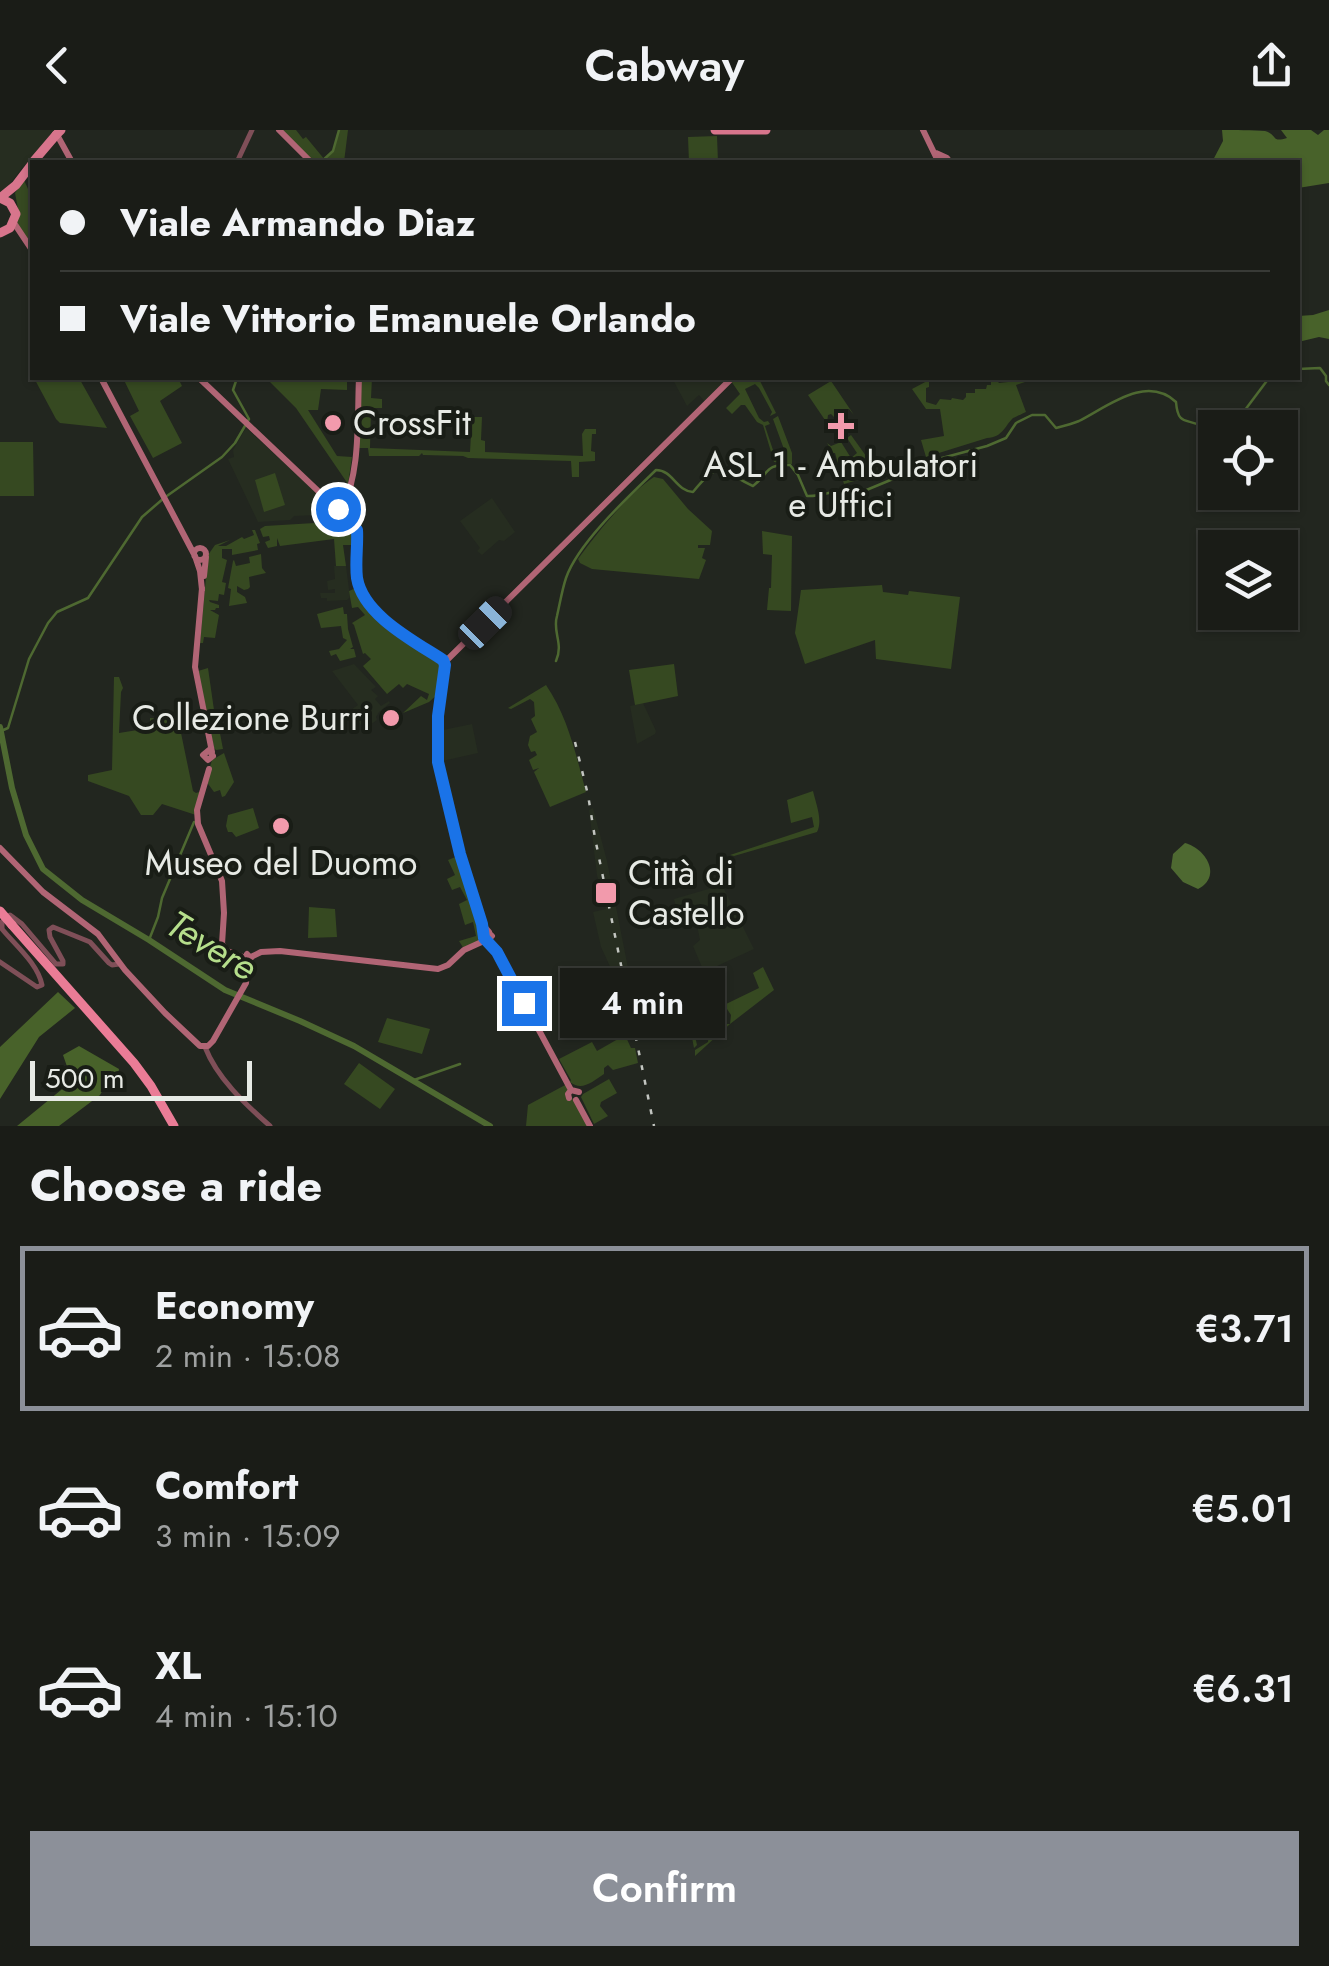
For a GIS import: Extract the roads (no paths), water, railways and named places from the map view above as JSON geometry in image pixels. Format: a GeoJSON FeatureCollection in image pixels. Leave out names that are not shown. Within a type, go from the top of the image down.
{"type":"FeatureCollection","features":[{"type":"Feature","properties":{"kind":"highway"},"geometry":{"type":"LineString","coordinates":[[0,914],[151,1086],[172,1126]]}},
{"type":"Feature","properties":{"kind":"main road"},"geometry":{"type":"LineString","coordinates":[[35,160],[58,130],[71,160]]}},
{"type":"Feature","properties":{"kind":"main road"},"geometry":{"type":"LineString","coordinates":[[280,130],[309,160]]}},
{"type":"Feature","properties":{"kind":"main road"},"geometry":{"type":"LineString","coordinates":[[715,130],[766,130]]}},
{"type":"Feature","properties":{"kind":"main road"},"geometry":{"type":"LineString","coordinates":[[923,130],[941,159]]}},
{"type":"Feature","properties":{"kind":"main road"},"geometry":{"type":"LineString","coordinates":[[13,206],[0,198],[30,167]]}},
{"type":"Feature","properties":{"kind":"main road"},"geometry":{"type":"LineString","coordinates":[[0,232],[14,224],[18,182]]}},
{"type":"Feature","properties":{"kind":"main road"},"geometry":{"type":"LineString","coordinates":[[14,224],[30,247]]}},
{"type":"Feature","properties":{"kind":"main road"},"geometry":{"type":"LineString","coordinates":[[0,232],[12,234],[30,247]]}},
{"type":"Feature","properties":{"kind":"main road"},"geometry":{"type":"LineString","coordinates":[[102,380],[186,541],[196,552],[202,590]]}},
{"type":"Feature","properties":{"kind":"main road"},"geometry":{"type":"LineString","coordinates":[[201,380],[357,530],[357,577],[365,597],[394,628],[445,661]]}},
{"type":"Feature","properties":{"kind":"main road"},"geometry":{"type":"LineString","coordinates":[[341,512],[348,496],[355,454],[359,380]]}},
{"type":"Feature","properties":{"kind":"main road"},"geometry":{"type":"LineString","coordinates":[[590,1126],[576,1100],[569,1098],[571,1090],[487,937],[460,854],[438,762],[438,716],[445,661],[730,380]]}},
{"type":"Feature","properties":{"kind":"main road"},"geometry":{"type":"LineString","coordinates":[[196,552],[206,551],[195,667],[210,740],[209,768],[197,810],[198,824],[222,882],[222,944],[228,951],[247,957],[268,951],[292,952],[438,969],[487,937]]}},
{"type":"Feature","properties":{"kind":"main road"},"geometry":{"type":"LineString","coordinates":[[0,848],[42,892],[88,924],[120,964],[198,1046],[205,1047],[213,1041],[234,1006],[246,983],[247,957]]}},
{"type":"Feature","properties":{"kind":"street"},"geometry":{"type":"LineString","coordinates":[[238,160],[251,132]]}},
{"type":"Feature","properties":{"kind":"street"},"geometry":{"type":"LineString","coordinates":[[0,962],[41,987],[36,970],[2,927],[10,915],[56,964],[63,961],[49,934],[53,927],[90,942],[112,965],[120,964]]}},
{"type":"Feature","properties":{"kind":"street"},"geometry":{"type":"LineString","coordinates":[[205,1047],[220,1073],[270,1126]]}},
{"type":"Feature","properties":{"kind":"waterway"},"geometry":{"type":"LineString","coordinates":[[323,160],[333,151],[339,130]]}},
{"type":"Feature","properties":{"kind":"waterway"},"geometry":{"type":"LineString","coordinates":[[1300,369],[1320,368],[1329,385]]}},
{"type":"Feature","properties":{"kind":"waterway"},"geometry":{"type":"LineString","coordinates":[[1,731],[8,728],[29,659],[48,623],[57,612],[88,598],[142,517],[235,443],[249,419],[233,390],[236,380]]}},
{"type":"Feature","properties":{"kind":"waterway"},"geometry":{"type":"LineString","coordinates":[[1245,410],[1268,380]]}},
{"type":"Feature","properties":{"kind":"waterway"},"geometry":{"type":"LineString","coordinates":[[556,661],[556,622],[572,564],[605,521],[656,470],[667,473],[682,488],[693,492],[716,471],[728,472],[753,486],[771,468],[790,465],[807,496],[821,495],[850,489],[864,491],[912,466],[987,446],[1006,438],[1016,423],[1032,415],[1045,415],[1056,428],[1140,392],[1164,394],[1176,402],[1184,420],[1198,425]]}},
{"type":"Feature","properties":{"kind":"waterway","name":"Tevere"},"geometry":{"type":"LineString","coordinates":[[0,727],[26,835],[43,869],[82,900],[225,990],[354,1046],[490,1126]]}},
{"type":"Feature","properties":{"kind":"waterway"},"geometry":{"type":"LineString","coordinates":[[149,940],[194,822]]}},
{"type":"Feature","properties":{"kind":"waterway"},"geometry":{"type":"LineString","coordinates":[[414,1080],[460,1064]]}},
{"type":"Feature","properties":{"kind":"railway"},"geometry":{"type":"LineString","coordinates":[[575,742],[654,1126]]}},
{"type":"Feature","properties":{"kind":"place","name":"CrossFit"},"geometry":{"type":"Point","coordinates":[333,423]}},
{"type":"Feature","properties":{"kind":"place","name":"ASL 1 - Ambulatori e Uffici"},"geometry":{"type":"Point","coordinates":[841,426]}},
{"type":"Feature","properties":{"kind":"place","name":"Collezione Burri"},"geometry":{"type":"Point","coordinates":[391,718]}},
{"type":"Feature","properties":{"kind":"place","name":"Museo del Duomo"},"geometry":{"type":"Point","coordinates":[281,826]}},
{"type":"Feature","properties":{"kind":"place","name":"Città di Castello"},"geometry":{"type":"Point","coordinates":[606,893]}}]}
